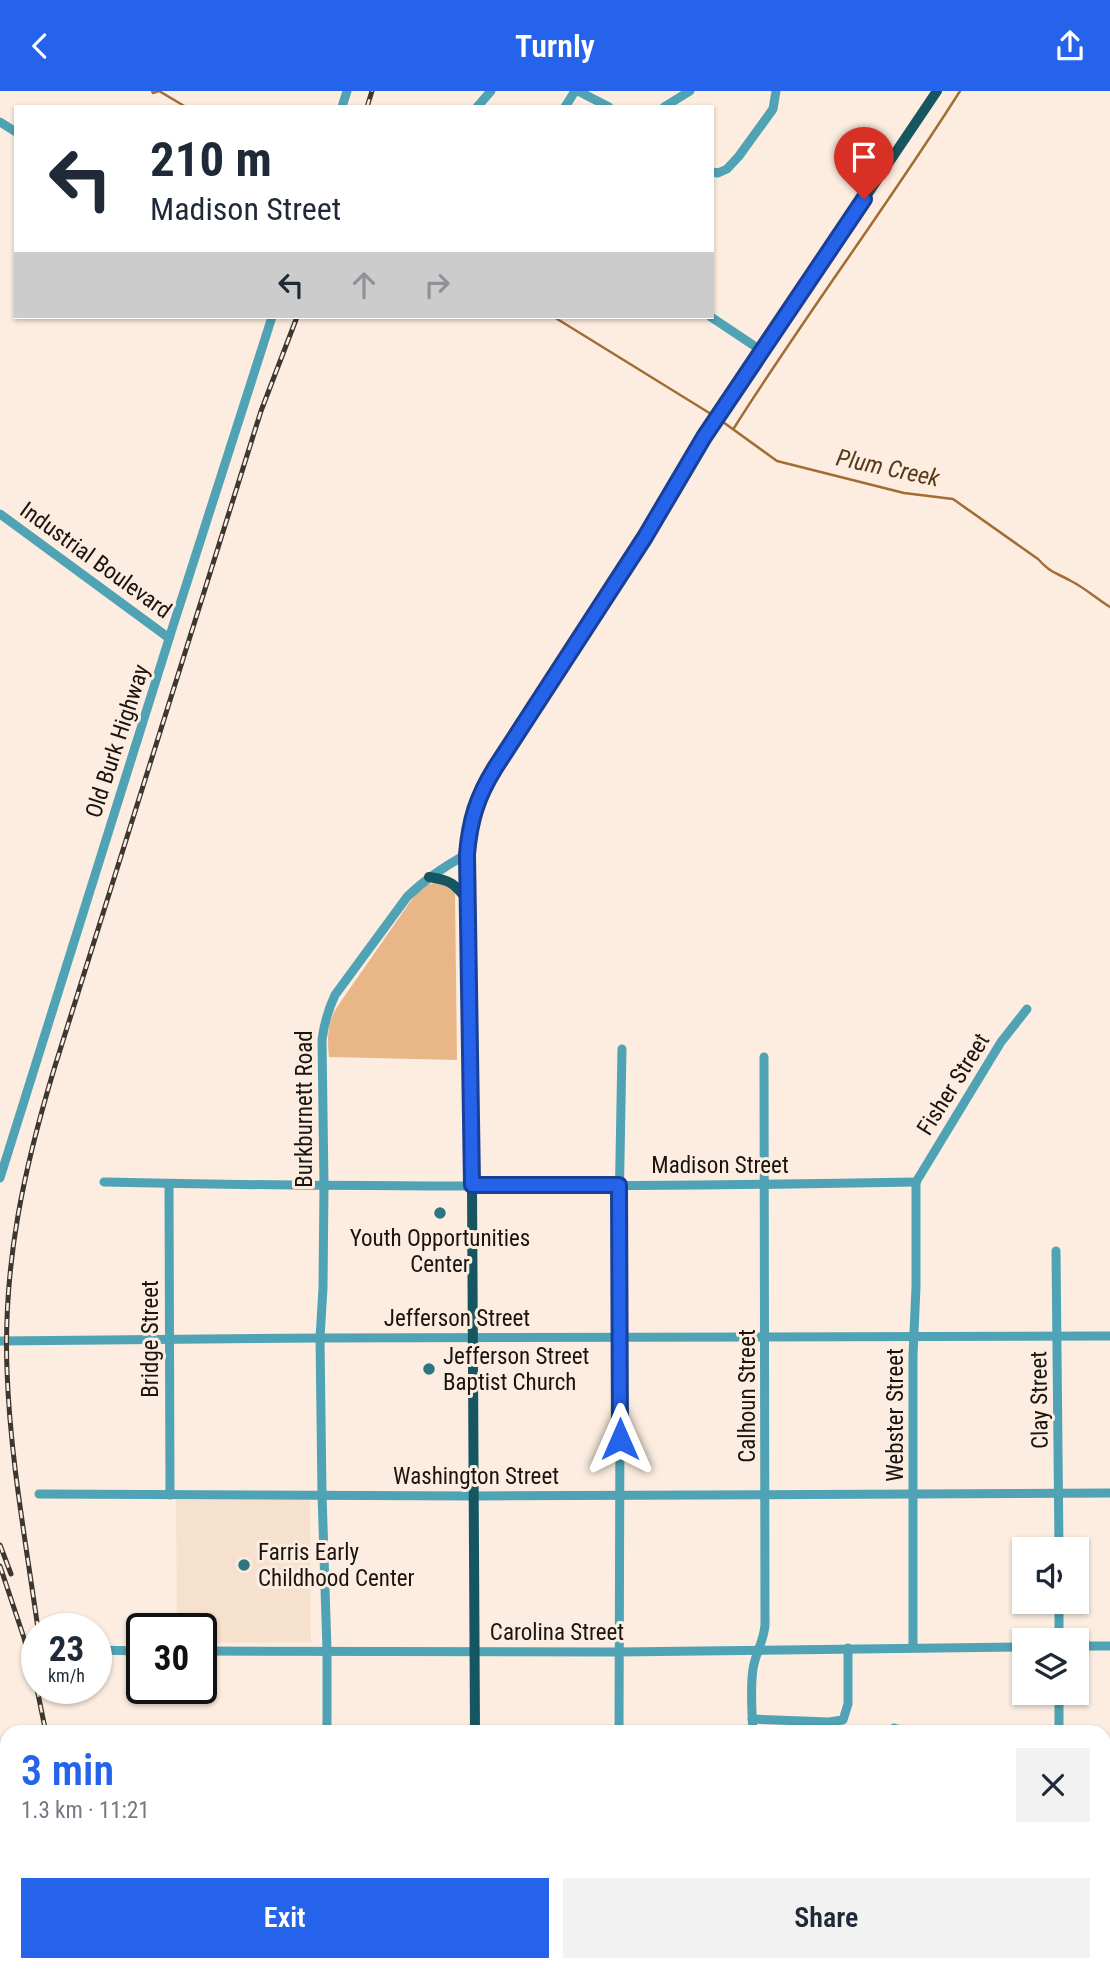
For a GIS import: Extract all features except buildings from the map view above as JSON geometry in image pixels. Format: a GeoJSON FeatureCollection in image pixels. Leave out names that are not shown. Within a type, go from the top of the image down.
{"type":"FeatureCollection","features":[{"type":"Feature","properties":{"kind":"main road"},"geometry":{"type":"LineString","coordinates":[[475,1725],[467,854],[474,809],[489,778],[645,537],[704,437],[937,91]]}},
{"type":"Feature","properties":{"kind":"main road"},"geometry":{"type":"LineString","coordinates":[[429,877],[452,882],[468,901]]}},
{"type":"Feature","properties":{"kind":"street"},"geometry":{"type":"LineString","coordinates":[[479,105],[491,91]]}},
{"type":"Feature","properties":{"kind":"street"},"geometry":{"type":"LineString","coordinates":[[577,91],[605,105]]}},
{"type":"Feature","properties":{"kind":"street"},"geometry":{"type":"LineString","coordinates":[[667,105],[690,91]]}},
{"type":"Feature","properties":{"kind":"street"},"geometry":{"type":"LineString","coordinates":[[714,172],[727,169],[740,156],[773,109],[776,91]]}},
{"type":"Feature","properties":{"kind":"street","name":"Old Burk Highway"},"geometry":{"type":"LineString","coordinates":[[0,1178],[271,319]]}},
{"type":"Feature","properties":{"kind":"street"},"geometry":{"type":"LineString","coordinates":[[714,319],[762,351]]}},
{"type":"Feature","properties":{"kind":"street","name":"Industrial Boulevard"},"geometry":{"type":"LineString","coordinates":[[0,514],[169,638]]}},
{"type":"Feature","properties":{"kind":"street","name":"Burkburnett Road"},"geometry":{"type":"LineString","coordinates":[[327,1725],[320,1338],[324,1185],[322,1040],[327,1011],[335,995],[407,897],[419,884],[467,854]]}},
{"type":"Feature","properties":{"kind":"street","name":"Fisher Street"},"geometry":{"type":"LineString","coordinates":[[916,1182],[1001,1042],[1027,1009]]}},
{"type":"Feature","properties":{"kind":"street"},"geometry":{"type":"LineString","coordinates":[[619,1725],[619,1185],[622,1049]]}},
{"type":"Feature","properties":{"kind":"street","name":"Calhoun Street"},"geometry":{"type":"LineString","coordinates":[[752,1725],[753,1669],[765,1625],[764,1057]]}},
{"type":"Feature","properties":{"kind":"street","name":"Madison Street"},"geometry":{"type":"LineString","coordinates":[[104,1182],[765,1185],[916,1182]]}},
{"type":"Feature","properties":{"kind":"street","name":"Webster Street"},"geometry":{"type":"LineString","coordinates":[[913,1647],[916,1182]]}},
{"type":"Feature","properties":{"kind":"street","name":"Bridge Street"},"geometry":{"type":"LineString","coordinates":[[169,1184],[170,1495]]}},
{"type":"Feature","properties":{"kind":"street","name":"Clay Street"},"geometry":{"type":"LineString","coordinates":[[1056,1251],[1059,1537]]}},
{"type":"Feature","properties":{"kind":"street","name":"Jefferson Street"},"geometry":{"type":"LineString","coordinates":[[0,1341],[1110,1336]]}},
{"type":"Feature","properties":{"kind":"street","name":"Washington Street"},"geometry":{"type":"LineString","coordinates":[[39,1495],[1110,1493]]}},
{"type":"Feature","properties":{"kind":"street"},"geometry":{"type":"LineString","coordinates":[[1089,1646],[1110,1646]]}},
{"type":"Feature","properties":{"kind":"street","name":"Carolina Street"},"geometry":{"type":"LineString","coordinates":[[217,1651],[619,1652],[1012,1647]]}},
{"type":"Feature","properties":{"kind":"street"},"geometry":{"type":"LineString","coordinates":[[752,1719],[829,1722],[844,1720],[848,1704],[848,1648]]}},
{"type":"Feature","properties":{"kind":"street"},"geometry":{"type":"LineString","coordinates":[[1059,1705],[1059,1725]]}},
{"type":"Feature","properties":{"kind":"shaded area"},"geometry":{"type":"Polygon","coordinates":[[[440,881],[455,891],[457,1060],[329,1057],[328,1031],[337,1007],[417,892],[424,886],[440,881]]]}},
{"type":"Feature","properties":{"kind":"shaded area","name":"Farris Early Childhood Center"},"geometry":{"type":"Polygon","coordinates":[[[176,1500],[310,1500],[311,1642],[217,1643],[217,1613],[177,1613],[176,1500]]]}},
{"type":"Feature","properties":{"kind":"waterway","name":"Plum Creek"},"geometry":{"type":"LineString","coordinates":[[152,91],[159,91],[183,105]]}},
{"type":"Feature","properties":{"kind":"waterway"},"geometry":{"type":"LineString","coordinates":[[734,428],[960,91]]}},
{"type":"Feature","properties":{"kind":"waterway","name":"Plum Creek"},"geometry":{"type":"LineString","coordinates":[[557,319],[711,414]]}},
{"type":"Feature","properties":{"kind":"waterway","name":"Plum Creek"},"geometry":{"type":"LineString","coordinates":[[723,422],[777,461],[904,493],[953,499],[1050,570],[1110,607]]}},
{"type":"Feature","properties":{"kind":"railway"},"geometry":{"type":"LineString","coordinates":[[368,105],[372,91]]}},
{"type":"Feature","properties":{"kind":"railway"},"geometry":{"type":"LineString","coordinates":[[36,1613],[15,1468],[7,1370],[8,1292],[25,1179],[55,1066],[261,411],[296,319]]}},
{"type":"Feature","properties":{"kind":"railway"},"geometry":{"type":"LineString","coordinates":[[0,1545],[11,1574]]}},
{"type":"Feature","properties":{"kind":"railway"},"geometry":{"type":"LineString","coordinates":[[0,1566],[21,1629]]}},
{"type":"Feature","properties":{"kind":"railway"},"geometry":{"type":"LineString","coordinates":[[40,1704],[44,1725]]}},
{"type":"Feature","properties":{"kind":"place","name":"Youth Opportunities Center"},"geometry":{"type":"Point","coordinates":[440,1213]}},
{"type":"Feature","properties":{"kind":"place","name":"Jefferson Street Baptist Church"},"geometry":{"type":"Point","coordinates":[429,1369]}},
{"type":"Feature","properties":{"kind":"place","name":"Farris Early Childhood Center"},"geometry":{"type":"Point","coordinates":[244,1565]}},
{"type":"Feature","properties":{"kind":"route"},"geometry":{"type":"LineString","coordinates":[[620,1439],[619,1185],[472,1185],[467,854],[469,829],[478,799],[495,768],[645,537],[704,437],[864,199]]}}]}
